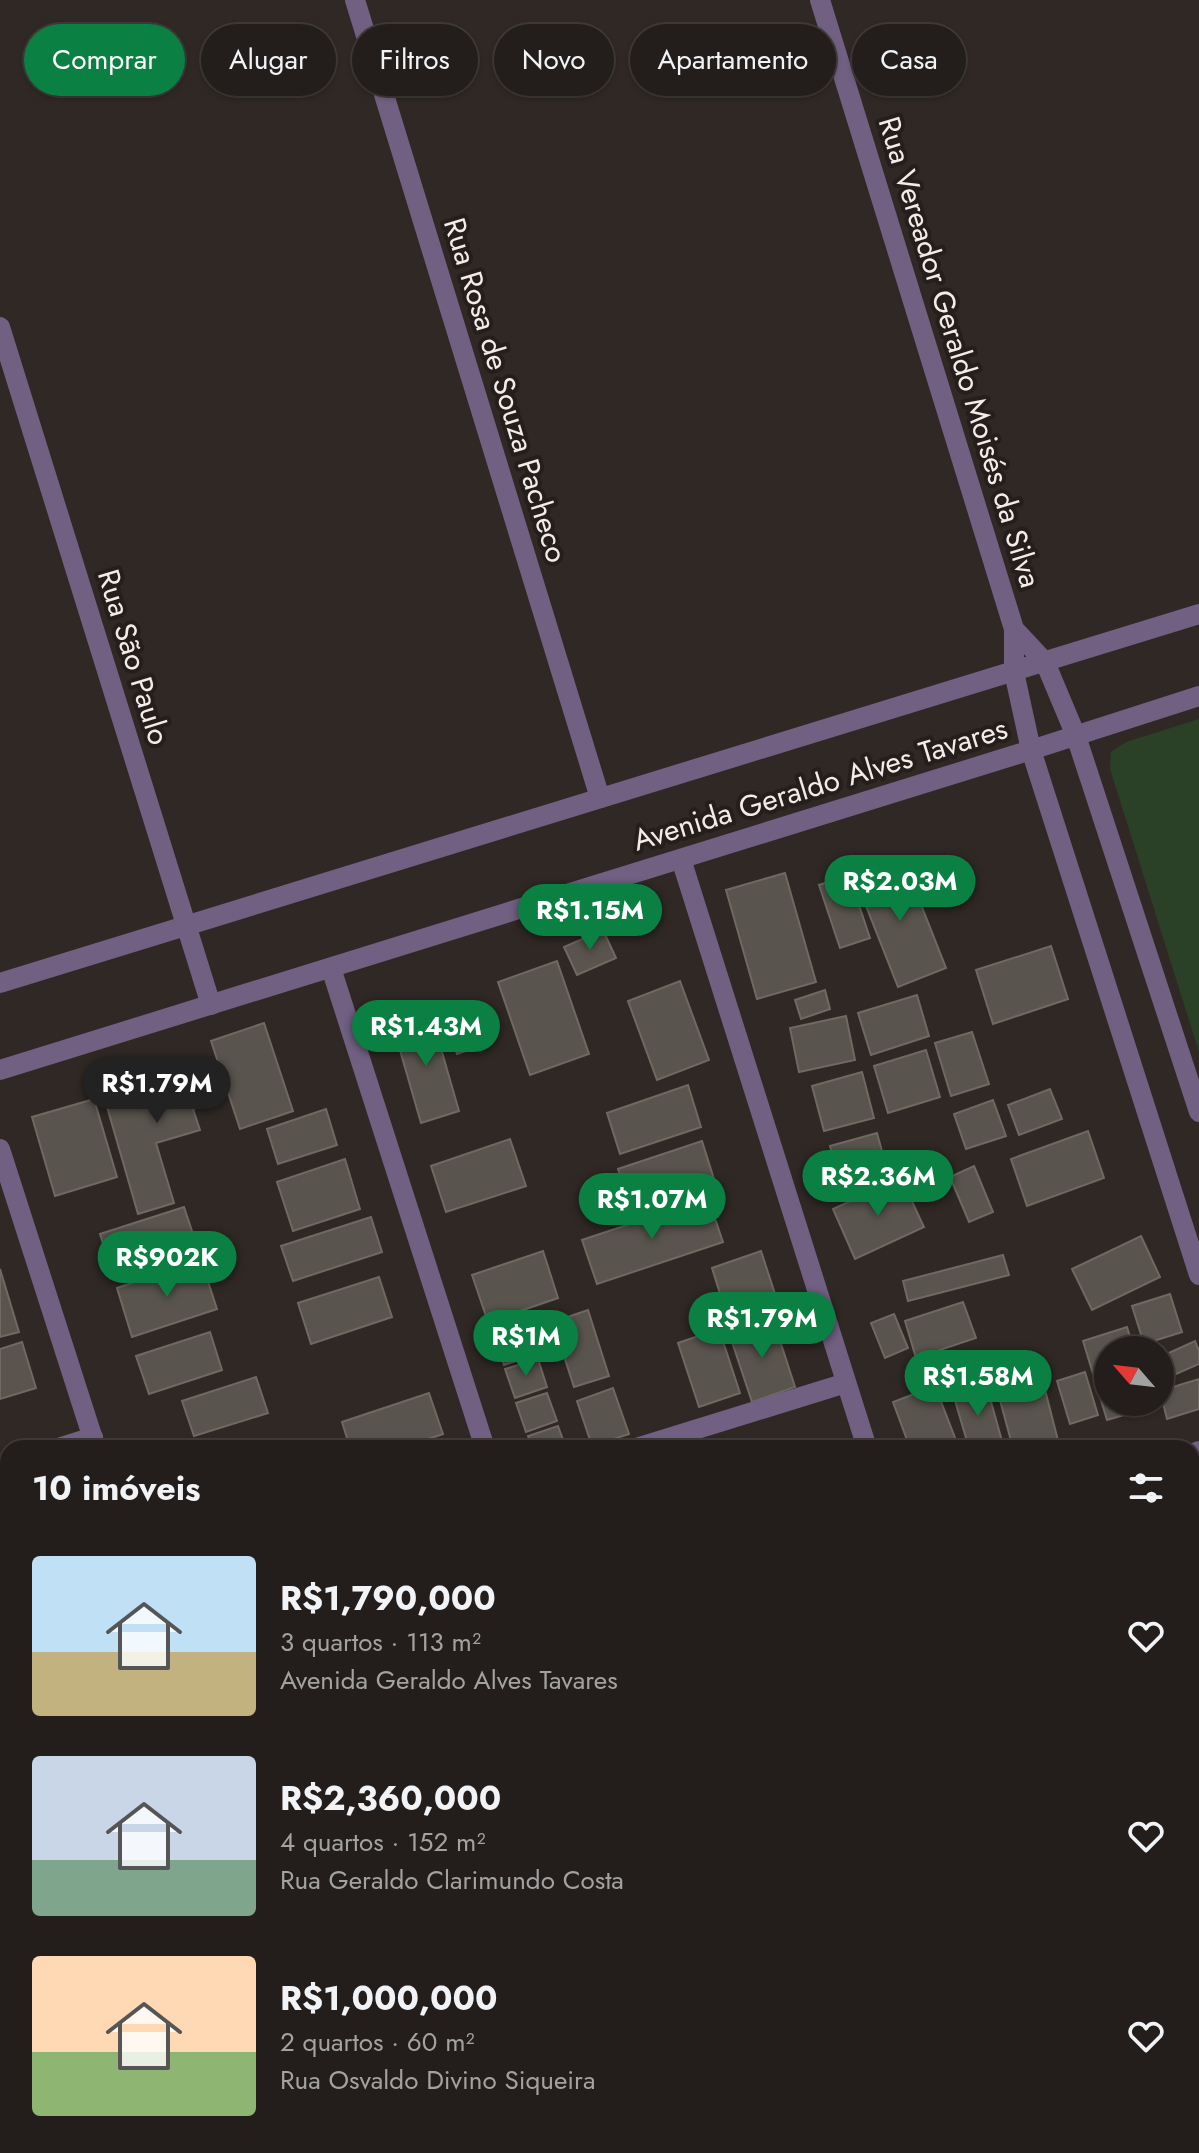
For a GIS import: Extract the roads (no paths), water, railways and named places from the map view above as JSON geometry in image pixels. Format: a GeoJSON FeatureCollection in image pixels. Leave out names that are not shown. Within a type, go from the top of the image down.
{"type":"FeatureCollection","features":[{"type":"Feature","properties":{"kind":"street","name":"Rua Rosa de Souza Pacheco"},"geometry":{"type":"LineString","coordinates":[[355,0],[600,798]]}},
{"type":"Feature","properties":{"kind":"street","name":"Rua Vereador Geraldo Moisés da Silva"},"geometry":{"type":"LineString","coordinates":[[820,0],[1014,629],[1014,672],[1031,750],[1199,1275]]}},
{"type":"Feature","properties":{"kind":"street","name":"Rua São Paulo"},"geometry":{"type":"LineString","coordinates":[[0,327],[211,1005]]}},
{"type":"Feature","properties":{"kind":"street","name":"Avenida Geraldo Alves Tavares"},"geometry":{"type":"LineString","coordinates":[[0,983],[1199,614]]}},
{"type":"Feature","properties":{"kind":"street","name":"Rua Vereador Geraldo Moisés da Silva"},"geometry":{"type":"LineString","coordinates":[[1014,629],[1045,662],[1076,736],[1199,1112]]}},
{"type":"Feature","properties":{"kind":"street","name":"Avenida Geraldo Alves Tavares"},"geometry":{"type":"LineString","coordinates":[[0,1070],[1199,696]]}},
{"type":"Feature","properties":{"kind":"street"},"geometry":{"type":"LineString","coordinates":[[681,859],[864,1440]]}},
{"type":"Feature","properties":{"kind":"street"},"geometry":{"type":"LineString","coordinates":[[331,968],[482,1440]]}},
{"type":"Feature","properties":{"kind":"street"},"geometry":{"type":"LineString","coordinates":[[0,1149],[94,1440]]}},
{"type":"Feature","properties":{"kind":"street"},"geometry":{"type":"LineString","coordinates":[[662,1440],[846,1383]]}}]}
